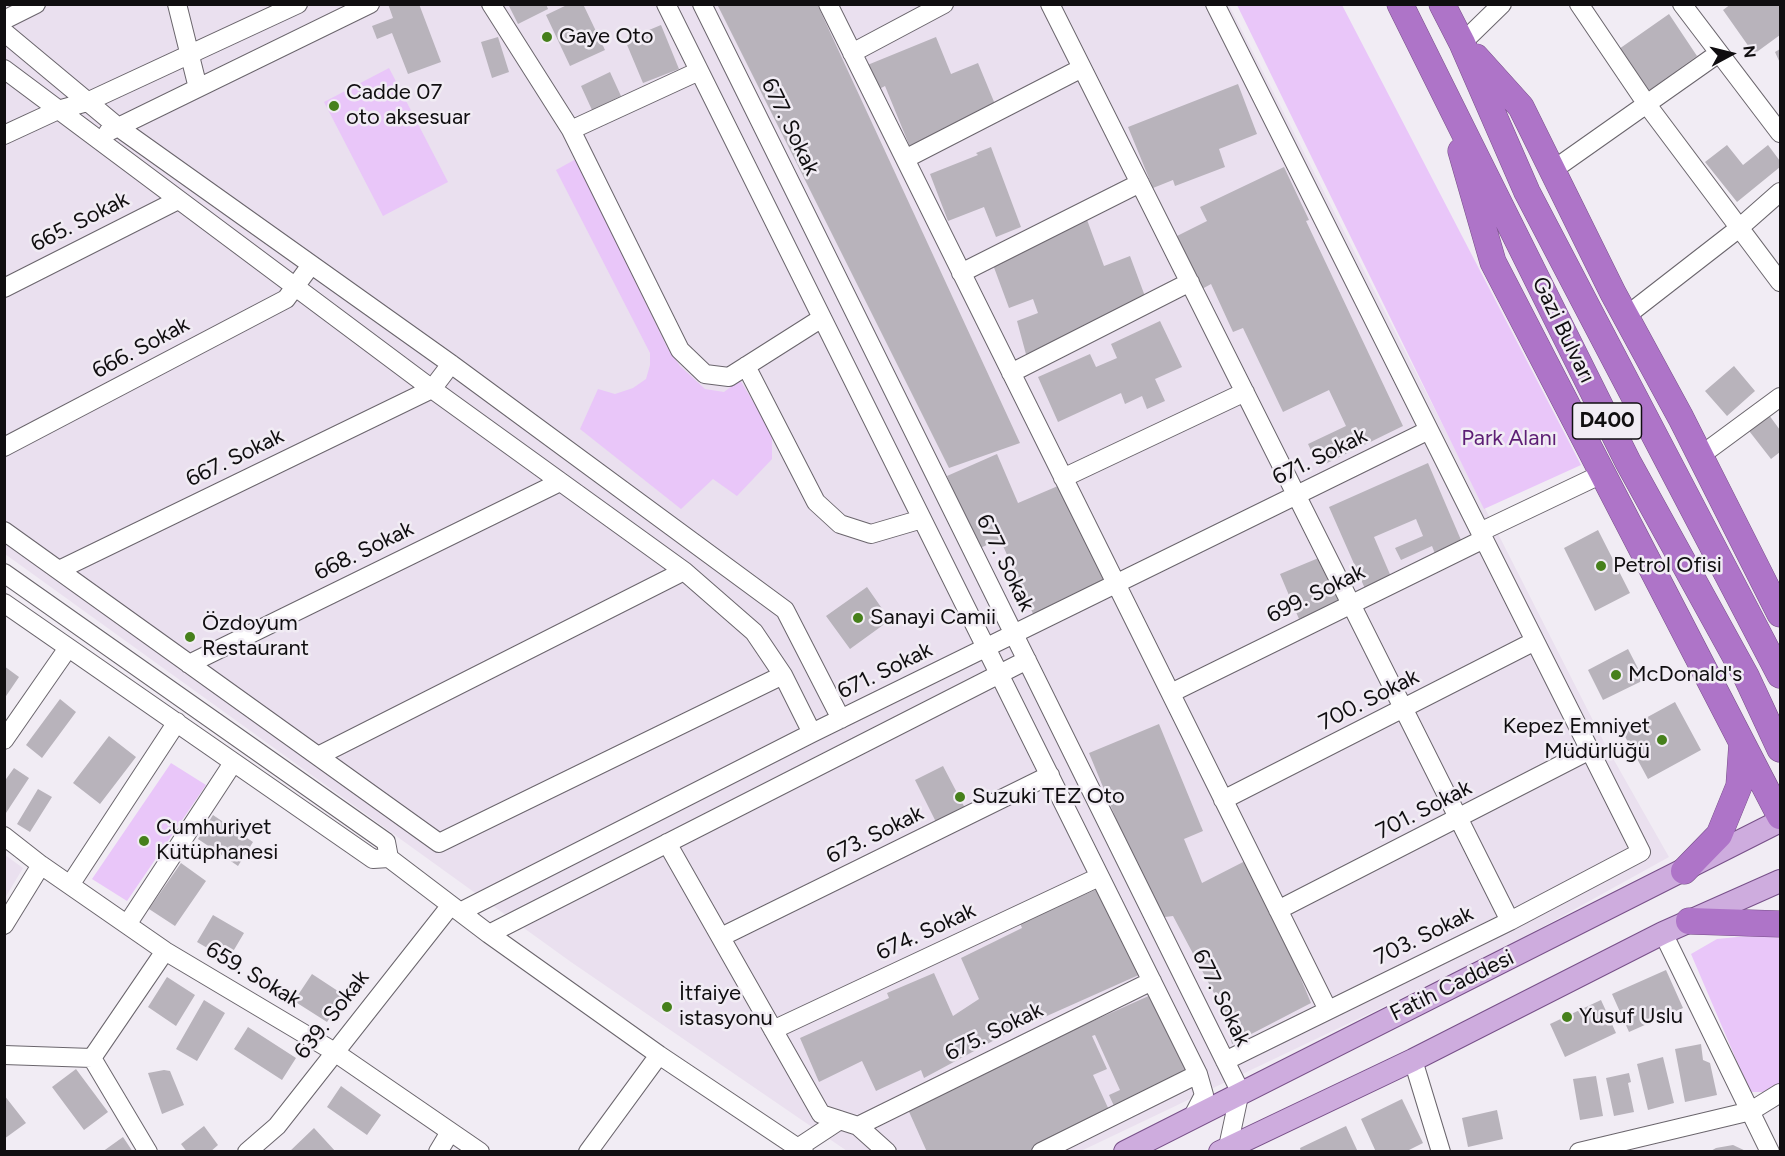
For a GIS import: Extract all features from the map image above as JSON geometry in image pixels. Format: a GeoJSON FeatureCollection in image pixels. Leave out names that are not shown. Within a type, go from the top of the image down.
{"type":"FeatureCollection","features":[{"type":"Feature","properties":{"kind":"highway","name":"Gazi Bulvarı"},"geometry":{"type":"LineString","coordinates":[[1400,4],[1628,462],[1746,676],[1780,749]]}},
{"type":"Feature","properties":{"kind":"highway","name":"Gazi Bulvarı"},"geometry":{"type":"LineString","coordinates":[[1442,4],[1462,42],[1527,192],[1780,675]]}},
{"type":"Feature","properties":{"kind":"highway"},"geometry":{"type":"LineString","coordinates":[[1449,4],[1462,42],[1521,107],[1626,316],[1779,609]]}},
{"type":"Feature","properties":{"kind":"highway"},"geometry":{"type":"LineString","coordinates":[[1443,88],[1493,262],[1742,740],[1780,818]]}},
{"type":"Feature","properties":{"kind":"highway"},"geometry":{"type":"LineString","coordinates":[[1684,871],[1719,835],[1739,786],[1742,740]]}},
{"type":"Feature","properties":{"kind":"highway"},"geometry":{"type":"LineString","coordinates":[[1689,921],[1780,924]]}},
{"type":"Feature","properties":{"kind":"main road","name":"Fatih Caddesi"},"geometry":{"type":"LineString","coordinates":[[1125,1152],[1240,1091],[1684,871],[1780,818]]}},
{"type":"Feature","properties":{"kind":"main road"},"geometry":{"type":"LineString","coordinates":[[1224,1149],[1413,1060],[1663,933],[1780,881]]}},
{"type":"Feature","properties":{"kind":"street"},"geometry":{"type":"LineString","coordinates":[[4,20],[36,4]]}},
{"type":"Feature","properties":{"kind":"street"},"geometry":{"type":"LineString","coordinates":[[177,4],[198,88]]}},
{"type":"Feature","properties":{"kind":"street"},"geometry":{"type":"LineString","coordinates":[[4,135],[58,110],[87,102],[298,4]]}},
{"type":"Feature","properties":{"kind":"street"},"geometry":{"type":"LineString","coordinates":[[96,138],[370,4]]}},
{"type":"Feature","properties":{"kind":"street"},"geometry":{"type":"LineString","coordinates":[[491,4],[571,130],[681,350],[705,374],[729,377],[822,318]]}},
{"type":"Feature","properties":{"kind":"street"},"geometry":{"type":"LineString","coordinates":[[666,4],[1198,1074],[1204,1095],[1192,1118]]}},
{"type":"Feature","properties":{"kind":"street","name":"677. Sokak"},"geometry":{"type":"LineString","coordinates":[[702,4],[1240,1091]]}},
{"type":"Feature","properties":{"kind":"street"},"geometry":{"type":"LineString","coordinates":[[828,4],[1328,1010]]}},
{"type":"Feature","properties":{"kind":"street"},"geometry":{"type":"LineString","coordinates":[[852,53],[944,4]]}},
{"type":"Feature","properties":{"kind":"street"},"geometry":{"type":"LineString","coordinates":[[1050,4],[1510,921]]}},
{"type":"Feature","properties":{"kind":"street"},"geometry":{"type":"LineString","coordinates":[[1215,4],[1590,750]]}},
{"type":"Feature","properties":{"kind":"street"},"geometry":{"type":"LineString","coordinates":[[1462,42],[1502,4]]}},
{"type":"Feature","properties":{"kind":"street"},"geometry":{"type":"LineString","coordinates":[[1579,4],[1648,106],[1738,229],[1780,282]]}},
{"type":"Feature","properties":{"kind":"street"},"geometry":{"type":"LineString","coordinates":[[1682,4],[1780,133]]}},
{"type":"Feature","properties":{"kind":"street"},"geometry":{"type":"LineString","coordinates":[[4,32],[117,127],[451,364],[786,610],[841,719]]}},
{"type":"Feature","properties":{"kind":"street"},"geometry":{"type":"LineString","coordinates":[[1553,170],[1648,106],[1719,53]]}},
{"type":"Feature","properties":{"kind":"street"},"geometry":{"type":"LineString","coordinates":[[905,159],[1082,68]]}},
{"type":"Feature","properties":{"kind":"street"},"geometry":{"type":"LineString","coordinates":[[4,69],[432,389],[684,571],[754,632],[783,675],[812,733]]}},
{"type":"Feature","properties":{"kind":"street"},"geometry":{"type":"LineString","coordinates":[[571,130],[699,71]]}},
{"type":"Feature","properties":{"kind":"street"},"geometry":{"type":"LineString","coordinates":[[961,273],[1140,183]]}},
{"type":"Feature","properties":{"kind":"street"},"geometry":{"type":"LineString","coordinates":[[1626,316],[1738,229],[1780,192]]}},
{"type":"Feature","properties":{"kind":"street","name":"665. Sokak"},"geometry":{"type":"LineString","coordinates":[[4,288],[178,200]]}},
{"type":"Feature","properties":{"kind":"street","name":"666. Sokak"},"geometry":{"type":"LineString","coordinates":[[4,447],[286,299],[311,265]]}},
{"type":"Feature","properties":{"kind":"street"},"geometry":{"type":"LineString","coordinates":[[1011,373],[1190,282]]}},
{"type":"Feature","properties":{"kind":"street"},"geometry":{"type":"LineString","coordinates":[[432,389],[451,364]]}},
{"type":"Feature","properties":{"kind":"street"},"geometry":{"type":"LineString","coordinates":[[746,366],[816,502],[840,524],[871,534],[922,519]]}},
{"type":"Feature","properties":{"kind":"street","name":"667. Sokak"},"geometry":{"type":"LineString","coordinates":[[59,570],[432,389]]}},
{"type":"Feature","properties":{"kind":"street"},"geometry":{"type":"LineString","coordinates":[[1063,478],[1245,392]]}},
{"type":"Feature","properties":{"kind":"street"},"geometry":{"type":"LineString","coordinates":[[1700,456],[1780,397]]}},
{"type":"Feature","properties":{"kind":"street","name":"671. Sokak"},"geometry":{"type":"LineString","coordinates":[[455,908],[1429,430]]}},
{"type":"Feature","properties":{"kind":"street","name":"699. Sokak"},"geometry":{"type":"LineString","coordinates":[[1170,693],[1604,473]]}},
{"type":"Feature","properties":{"kind":"street","name":"668. Sokak"},"geometry":{"type":"LineString","coordinates":[[189,663],[560,482]]}},
{"type":"Feature","properties":{"kind":"street"},"geometry":{"type":"LineString","coordinates":[[4,531],[439,843],[783,675]]}},
{"type":"Feature","properties":{"kind":"street"},"geometry":{"type":"LineString","coordinates":[[318,756],[684,571]]}},
{"type":"Feature","properties":{"kind":"street"},"geometry":{"type":"LineString","coordinates":[[4,573],[386,842],[389,858]]}},
{"type":"Feature","properties":{"kind":"street"},"geometry":{"type":"LineString","coordinates":[[4,603],[374,859],[389,858],[489,934],[659,1055],[802,1149]]}},
{"type":"Feature","properties":{"kind":"street","name":"700. Sokak"},"geometry":{"type":"LineString","coordinates":[[1223,800],[1535,641]]}},
{"type":"Feature","properties":{"kind":"street"},"geometry":{"type":"LineString","coordinates":[[4,740],[68,648]]}},
{"type":"Feature","properties":{"kind":"street"},"geometry":{"type":"LineString","coordinates":[[489,934],[1027,660]]}},
{"type":"Feature","properties":{"kind":"street"},"geometry":{"type":"LineString","coordinates":[[70,885],[177,722]]}},
{"type":"Feature","properties":{"kind":"street","name":"701. Sokak"},"geometry":{"type":"LineString","coordinates":[[1278,910],[1590,750]]}},
{"type":"Feature","properties":{"kind":"street","name":"703. Sokak"},"geometry":{"type":"LineString","coordinates":[[1225,1061],[1510,921],[1641,852],[1590,750]]}},
{"type":"Feature","properties":{"kind":"street"},"geometry":{"type":"LineString","coordinates":[[128,923],[233,763]]}},
{"type":"Feature","properties":{"kind":"street","name":"673. Sokak"},"geometry":{"type":"LineString","coordinates":[[721,937],[1050,775]]}},
{"type":"Feature","properties":{"kind":"street","name":"659. Sokak"},"geometry":{"type":"LineString","coordinates":[[4,836],[41,865],[128,923],[165,951],[333,1051],[480,1152]]}},
{"type":"Feature","properties":{"kind":"street"},"geometry":{"type":"LineString","coordinates":[[667,843],[821,1114],[849,1123],[886,1152]]}},
{"type":"Feature","properties":{"kind":"street"},"geometry":{"type":"LineString","coordinates":[[4,925],[41,865]]}},
{"type":"Feature","properties":{"kind":"street","name":"674. Sokak"},"geometry":{"type":"LineString","coordinates":[[773,1030],[1099,877]]}},
{"type":"Feature","properties":{"kind":"street","name":"639. Sokak"},"geometry":{"type":"LineString","coordinates":[[247,1152],[277,1126],[333,1051],[455,908]]}},
{"type":"Feature","properties":{"kind":"street"},"geometry":{"type":"LineString","coordinates":[[1663,933],[1770,1152]]}},
{"type":"Feature","properties":{"kind":"street"},"geometry":{"type":"LineString","coordinates":[[92,1058],[165,951]]}},
{"type":"Feature","properties":{"kind":"street","name":"675. Sokak"},"geometry":{"type":"LineString","coordinates":[[802,1149],[849,1123],[1152,981]]}},
{"type":"Feature","properties":{"kind":"street"},"geometry":{"type":"LineString","coordinates":[[4,1055],[92,1058]]}},
{"type":"Feature","properties":{"kind":"street"},"geometry":{"type":"LineString","coordinates":[[588,1152],[659,1055]]}},
{"type":"Feature","properties":{"kind":"street"},"geometry":{"type":"LineString","coordinates":[[92,1058],[148,1152]]}},
{"type":"Feature","properties":{"kind":"street"},"geometry":{"type":"LineString","coordinates":[[1413,1060],[1441,1152]]}},
{"type":"Feature","properties":{"kind":"street"},"geometry":{"type":"LineString","coordinates":[[1041,1152],[1198,1074]]}},
{"type":"Feature","properties":{"kind":"street"},"geometry":{"type":"LineString","coordinates":[[1224,1149],[1240,1091]]}},
{"type":"Feature","properties":{"kind":"street"},"geometry":{"type":"LineString","coordinates":[[1579,1152],[1605,1149],[1751,1111],[1780,1093]]}},
{"type":"Feature","properties":{"kind":"street"},"geometry":{"type":"LineString","coordinates":[[438,1152],[450,1132]]}},
{"type":"Feature","properties":{"kind":"shaded area"},"geometry":{"type":"Polygon","coordinates":[[[11,5],[1229,5],[1606,746],[1669,857],[1490,956],[1081,1151],[847,1151],[571,962],[5,554],[4,8],[11,5]]]}},
{"type":"Feature","properties":{"kind":"shaded area"},"geometry":{"type":"Polygon","coordinates":[[[5,855],[23,868],[5,898],[5,855]]]}},
{"type":"Feature","properties":{"kind":"green space","name":"Park Alanı"},"geometry":{"type":"Polygon","coordinates":[[[1237,5],[1342,5],[1581,465],[1484,509],[1237,5]]]}},
{"type":"Feature","properties":{"kind":"green space"},"geometry":{"type":"Polygon","coordinates":[[[389,68],[448,182],[383,216],[324,102],[389,68]]]}},
{"type":"Feature","properties":{"kind":"green space"},"geometry":{"type":"Polygon","coordinates":[[[576,159],[667,347],[680,366],[705,389],[724,392],[740,380],[772,433],[772,459],[737,496],[713,479],[681,509],[580,429],[598,389],[615,394],[633,388],[646,379],[650,365],[650,353],[556,170],[576,159]]]}},
{"type":"Feature","properties":{"kind":"green space"},"geometry":{"type":"Polygon","coordinates":[[[171,763],[206,785],[127,901],[92,879],[171,763]]]}},
{"type":"Feature","properties":{"kind":"green space"},"geometry":{"type":"Polygon","coordinates":[[[1768,934],[1780,938],[1780,1087],[1773,1092],[1750,1092],[1691,954],[1717,939],[1768,934]]]}},
{"type":"Feature","properties":{"kind":"building"},"geometry":{"type":"Polygon","coordinates":[[[388,4],[419,4],[441,62],[408,74],[392,33],[377,39],[372,26],[393,18],[388,4]]]}},
{"type":"Feature","properties":{"kind":"building"},"geometry":{"type":"Polygon","coordinates":[[[508,4],[546,4],[548,9],[518,24],[508,4]]]}},
{"type":"Feature","properties":{"kind":"building"},"geometry":{"type":"Polygon","coordinates":[[[569,4],[583,4],[605,50],[570,66],[546,15],[569,4]]]}},
{"type":"Feature","properties":{"kind":"building"},"geometry":{"type":"Polygon","coordinates":[[[717,4],[817,4],[1020,443],[949,468],[717,4]]]}},
{"type":"Feature","properties":{"kind":"building"},"geometry":{"type":"Polygon","coordinates":[[[1731,4],[1780,4],[1780,35],[1754,54],[1723,10],[1731,4]]]}},
{"type":"Feature","properties":{"kind":"building"},"geometry":{"type":"Polygon","coordinates":[[[1669,14],[1697,56],[1648,91],[1619,49],[1669,14]]]}},
{"type":"Feature","properties":{"kind":"building"},"geometry":{"type":"Polygon","coordinates":[[[661,25],[679,69],[643,83],[625,40],[661,25]]]}},
{"type":"Feature","properties":{"kind":"building"},"geometry":{"type":"Polygon","coordinates":[[[498,37],[509,72],[492,78],[481,42],[498,37]]]}},
{"type":"Feature","properties":{"kind":"building"},"geometry":{"type":"Polygon","coordinates":[[[936,37],[951,74],[978,63],[997,109],[910,147],[885,86],[875,91],[865,66],[936,37]]]}},
{"type":"Feature","properties":{"kind":"building"},"geometry":{"type":"Polygon","coordinates":[[[1780,49],[1780,63],[1775,52],[1780,49]]]}},
{"type":"Feature","properties":{"kind":"building"},"geometry":{"type":"Polygon","coordinates":[[[610,72],[621,96],[592,110],[581,86],[610,72]]]}},
{"type":"Feature","properties":{"kind":"building"},"geometry":{"type":"Polygon","coordinates":[[[1238,84],[1257,134],[1219,149],[1225,167],[1175,186],[1173,180],[1153,188],[1128,127],[1238,84]]]}},
{"type":"Feature","properties":{"kind":"building"},"geometry":{"type":"Polygon","coordinates":[[[1727,145],[1743,165],[1768,145],[1780,161],[1780,167],[1737,202],[1705,162],[1727,145]]]}},
{"type":"Feature","properties":{"kind":"building"},"geometry":{"type":"Polygon","coordinates":[[[991,147],[1021,227],[996,237],[984,207],[948,221],[930,174],[978,155],[976,153],[991,147]]]}},
{"type":"Feature","properties":{"kind":"building"},"geometry":{"type":"Polygon","coordinates":[[[1284,167],[1309,220],[1306,221],[1403,426],[1319,467],[1308,444],[1346,426],[1329,390],[1283,412],[1243,328],[1233,332],[1211,284],[1202,289],[1177,236],[1207,221],[1200,207],[1284,167]]]}},
{"type":"Feature","properties":{"kind":"building"},"geometry":{"type":"Polygon","coordinates":[[[1086,217],[1104,266],[1130,256],[1146,299],[1027,358],[1017,321],[1038,313],[1033,299],[1009,308],[992,262],[1039,244],[1036,236],[1086,217]]]}},
{"type":"Feature","properties":{"kind":"building"},"geometry":{"type":"Polygon","coordinates":[[[1160,321],[1182,367],[1155,379],[1165,401],[1147,409],[1142,396],[1125,404],[1121,393],[1058,422],[1038,377],[1090,354],[1096,367],[1117,358],[1111,344],[1160,321]]]}},
{"type":"Feature","properties":{"kind":"building"},"geometry":{"type":"Polygon","coordinates":[[[1734,366],[1755,391],[1727,416],[1705,391],[1734,366]]]}},
{"type":"Feature","properties":{"kind":"building"},"geometry":{"type":"Polygon","coordinates":[[[1766,411],[1780,430],[1780,452],[1771,459],[1746,427],[1766,411]]]}},
{"type":"Feature","properties":{"kind":"building"},"geometry":{"type":"Polygon","coordinates":[[[997,454],[1018,503],[1065,483],[1108,584],[1034,616],[1000,539],[978,549],[947,476],[997,454]]]}},
{"type":"Feature","properties":{"kind":"building"},"geometry":{"type":"Polygon","coordinates":[[[1428,463],[1464,547],[1437,559],[1432,546],[1401,560],[1395,548],[1423,536],[1416,519],[1374,537],[1392,579],[1366,591],[1329,507],[1428,463]]]}},
{"type":"Feature","properties":{"kind":"building"},"geometry":{"type":"Polygon","coordinates":[[[1598,530],[1630,593],[1595,611],[1564,548],[1598,530]]]}},
{"type":"Feature","properties":{"kind":"building"},"geometry":{"type":"Polygon","coordinates":[[[1321,557],[1340,602],[1299,619],[1280,574],[1321,557]]]}},
{"type":"Feature","properties":{"kind":"building","name":"Sanayi Camii"},"geometry":{"type":"Polygon","coordinates":[[[867,587],[890,620],[850,649],[826,616],[867,587]]]}},
{"type":"Feature","properties":{"kind":"building","name":"McDonald's"},"geometry":{"type":"Polygon","coordinates":[[[1628,649],[1644,680],[1603,700],[1588,670],[1628,649]]]}},
{"type":"Feature","properties":{"kind":"building"},"geometry":{"type":"Polygon","coordinates":[[[4,666],[19,677],[4,699],[4,666]]]}},
{"type":"Feature","properties":{"kind":"building"},"geometry":{"type":"Polygon","coordinates":[[[60,699],[76,712],[42,758],[26,745],[60,699]]]}},
{"type":"Feature","properties":{"kind":"building","name":"Kepez Emniyet Müdürlüğü"},"geometry":{"type":"Polygon","coordinates":[[[1675,702],[1701,750],[1648,779],[1622,731],[1675,702]]]}},
{"type":"Feature","properties":{"kind":"building"},"geometry":{"type":"Polygon","coordinates":[[[1159,724],[1203,831],[1184,839],[1202,883],[1251,858],[1311,1003],[1232,1044],[1223,1010],[1173,916],[1157,918],[1089,753],[1159,724]]]}},
{"type":"Feature","properties":{"kind":"building"},"geometry":{"type":"Polygon","coordinates":[[[109,736],[136,757],[100,804],[73,783],[109,736]]]}},
{"type":"Feature","properties":{"kind":"building"},"geometry":{"type":"Polygon","coordinates":[[[943,766],[966,810],[937,824],[915,780],[943,766]]]}},
{"type":"Feature","properties":{"kind":"building"},"geometry":{"type":"Polygon","coordinates":[[[14,768],[29,778],[4,816],[4,782],[14,768]]]}},
{"type":"Feature","properties":{"kind":"building"},"geometry":{"type":"Polygon","coordinates":[[[38,789],[52,797],[30,832],[17,824],[38,789]]]}},
{"type":"Feature","properties":{"kind":"building"},"geometry":{"type":"Polygon","coordinates":[[[213,815],[253,842],[238,866],[198,839],[213,815]]]}},
{"type":"Feature","properties":{"kind":"building"},"geometry":{"type":"Polygon","coordinates":[[[181,863],[206,881],[175,926],[149,909],[181,863]]]}},
{"type":"Feature","properties":{"kind":"building"},"geometry":{"type":"Polygon","coordinates":[[[1102,887],[1141,974],[1002,1036],[924,1078],[921,1070],[876,1091],[862,1061],[819,1082],[800,1038],[889,998],[887,993],[934,973],[953,1016],[979,999],[961,958],[1022,928],[1020,923],[1102,887]]]}},
{"type":"Feature","properties":{"kind":"building"},"geometry":{"type":"Polygon","coordinates":[[[213,915],[244,933],[228,960],[197,942],[213,915]]]}},
{"type":"Feature","properties":{"kind":"building"},"geometry":{"type":"Polygon","coordinates":[[[1666,970],[1683,1008],[1629,1032],[1612,994],[1666,970]]]}},
{"type":"Feature","properties":{"kind":"building"},"geometry":{"type":"Polygon","coordinates":[[[312,974],[344,995],[327,1022],[294,1001],[312,974]]]}},
{"type":"Feature","properties":{"kind":"building"},"geometry":{"type":"Polygon","coordinates":[[[167,977],[195,995],[176,1026],[148,1007],[167,977]]]}},
{"type":"Feature","properties":{"kind":"building"},"geometry":{"type":"Polygon","coordinates":[[[1153,994],[1188,1072],[1114,1106],[1109,1095],[1120,1090],[1095,1035],[1092,1036],[1107,1069],[1093,1075],[1109,1110],[1028,1152],[927,1152],[906,1105],[1153,994]]]}},
{"type":"Feature","properties":{"kind":"building"},"geometry":{"type":"Polygon","coordinates":[[[204,1000],[225,1013],[197,1061],[176,1049],[204,1000]]]}},
{"type":"Feature","properties":{"kind":"building"},"geometry":{"type":"Polygon","coordinates":[[[1601,1000],[1616,1033],[1565,1057],[1550,1024],[1601,1000]]]}},
{"type":"Feature","properties":{"kind":"building"},"geometry":{"type":"Polygon","coordinates":[[[248,1027],[296,1058],[282,1080],[234,1049],[248,1027]]]}},
{"type":"Feature","properties":{"kind":"building"},"geometry":{"type":"Polygon","coordinates":[[[1701,1044],[1703,1060],[1710,1063],[1717,1095],[1685,1102],[1675,1049],[1701,1044]]]}},
{"type":"Feature","properties":{"kind":"building"},"geometry":{"type":"Polygon","coordinates":[[[1663,1057],[1674,1103],[1648,1110],[1637,1064],[1663,1057]]]}},
{"type":"Feature","properties":{"kind":"building"},"geometry":{"type":"Polygon","coordinates":[[[76,1069],[108,1112],[84,1130],[52,1087],[76,1069]]]}},
{"type":"Feature","properties":{"kind":"building"},"geometry":{"type":"Polygon","coordinates":[[[170,1071],[184,1105],[162,1114],[148,1073],[170,1071]]]}},
{"type":"Feature","properties":{"kind":"building"},"geometry":{"type":"Polygon","coordinates":[[[1629,1073],[1631,1082],[1628,1083],[1634,1112],[1614,1116],[1606,1078],[1629,1073]]]}},
{"type":"Feature","properties":{"kind":"building"},"geometry":{"type":"Polygon","coordinates":[[[1596,1076],[1603,1116],[1580,1120],[1573,1079],[1596,1076]]]}},
{"type":"Feature","properties":{"kind":"building"},"geometry":{"type":"Polygon","coordinates":[[[341,1086],[381,1115],[367,1135],[327,1107],[341,1086]]]}},
{"type":"Feature","properties":{"kind":"building"},"geometry":{"type":"Polygon","coordinates":[[[4,1095],[26,1123],[4,1139],[4,1095]]]}},
{"type":"Feature","properties":{"kind":"building"},"geometry":{"type":"Polygon","coordinates":[[[1402,1099],[1423,1143],[1405,1152],[1376,1152],[1361,1119],[1402,1099]]]}},
{"type":"Feature","properties":{"kind":"building"},"geometry":{"type":"Polygon","coordinates":[[[1497,1110],[1503,1139],[1468,1147],[1462,1118],[1497,1110]]]}},
{"type":"Feature","properties":{"kind":"building"},"geometry":{"type":"Polygon","coordinates":[[[204,1126],[218,1145],[210,1152],[187,1152],[181,1144],[204,1126]]]}},
{"type":"Feature","properties":{"kind":"building"},"geometry":{"type":"Polygon","coordinates":[[[1346,1126],[1358,1152],[1301,1152],[1300,1148],[1346,1126]]]}},
{"type":"Feature","properties":{"kind":"building"},"geometry":{"type":"Polygon","coordinates":[[[314,1128],[336,1152],[289,1152],[314,1128]]]}},
{"type":"Feature","properties":{"kind":"building"},"geometry":{"type":"Polygon","coordinates":[[[123,1137],[133,1152],[102,1152],[123,1137]]]}},
{"type":"Feature","properties":{"kind":"building"},"geometry":{"type":"Polygon","coordinates":[[[1733,1145],[1748,1152],[1709,1152],[1716,1148],[1733,1145]]]}},
{"type":"Feature","properties":{"kind":"place","name":"Gaye Oto"},"geometry":{"type":"Point","coordinates":[547,37]}},
{"type":"Feature","properties":{"kind":"place","name":"Cadde 07 oto aksesuar"},"geometry":{"type":"Point","coordinates":[334,106]}},
{"type":"Feature","properties":{"kind":"place","name":"Petrol Ofisi"},"geometry":{"type":"Point","coordinates":[1601,566]}},
{"type":"Feature","properties":{"kind":"place","name":"Sanayi Camii"},"geometry":{"type":"Point","coordinates":[858,618]}},
{"type":"Feature","properties":{"kind":"place","name":"Özdoyum Restaurant"},"geometry":{"type":"Point","coordinates":[190,637]}},
{"type":"Feature","properties":{"kind":"place","name":"McDonald's"},"geometry":{"type":"Point","coordinates":[1616,675]}},
{"type":"Feature","properties":{"kind":"place","name":"Kepez Emniyet Müdürlüğü"},"geometry":{"type":"Point","coordinates":[1662,740]}},
{"type":"Feature","properties":{"kind":"place","name":"Suzuki TEZ Oto"},"geometry":{"type":"Point","coordinates":[960,797]}},
{"type":"Feature","properties":{"kind":"place","name":"Cumhuriyet Kütüphanesi"},"geometry":{"type":"Point","coordinates":[144,841]}},
{"type":"Feature","properties":{"kind":"place","name":"İtfaiye istasyonu"},"geometry":{"type":"Point","coordinates":[667,1007]}},
{"type":"Feature","properties":{"kind":"place","name":"Yusuf Uslu"},"geometry":{"type":"Point","coordinates":[1567,1017]}}]}
